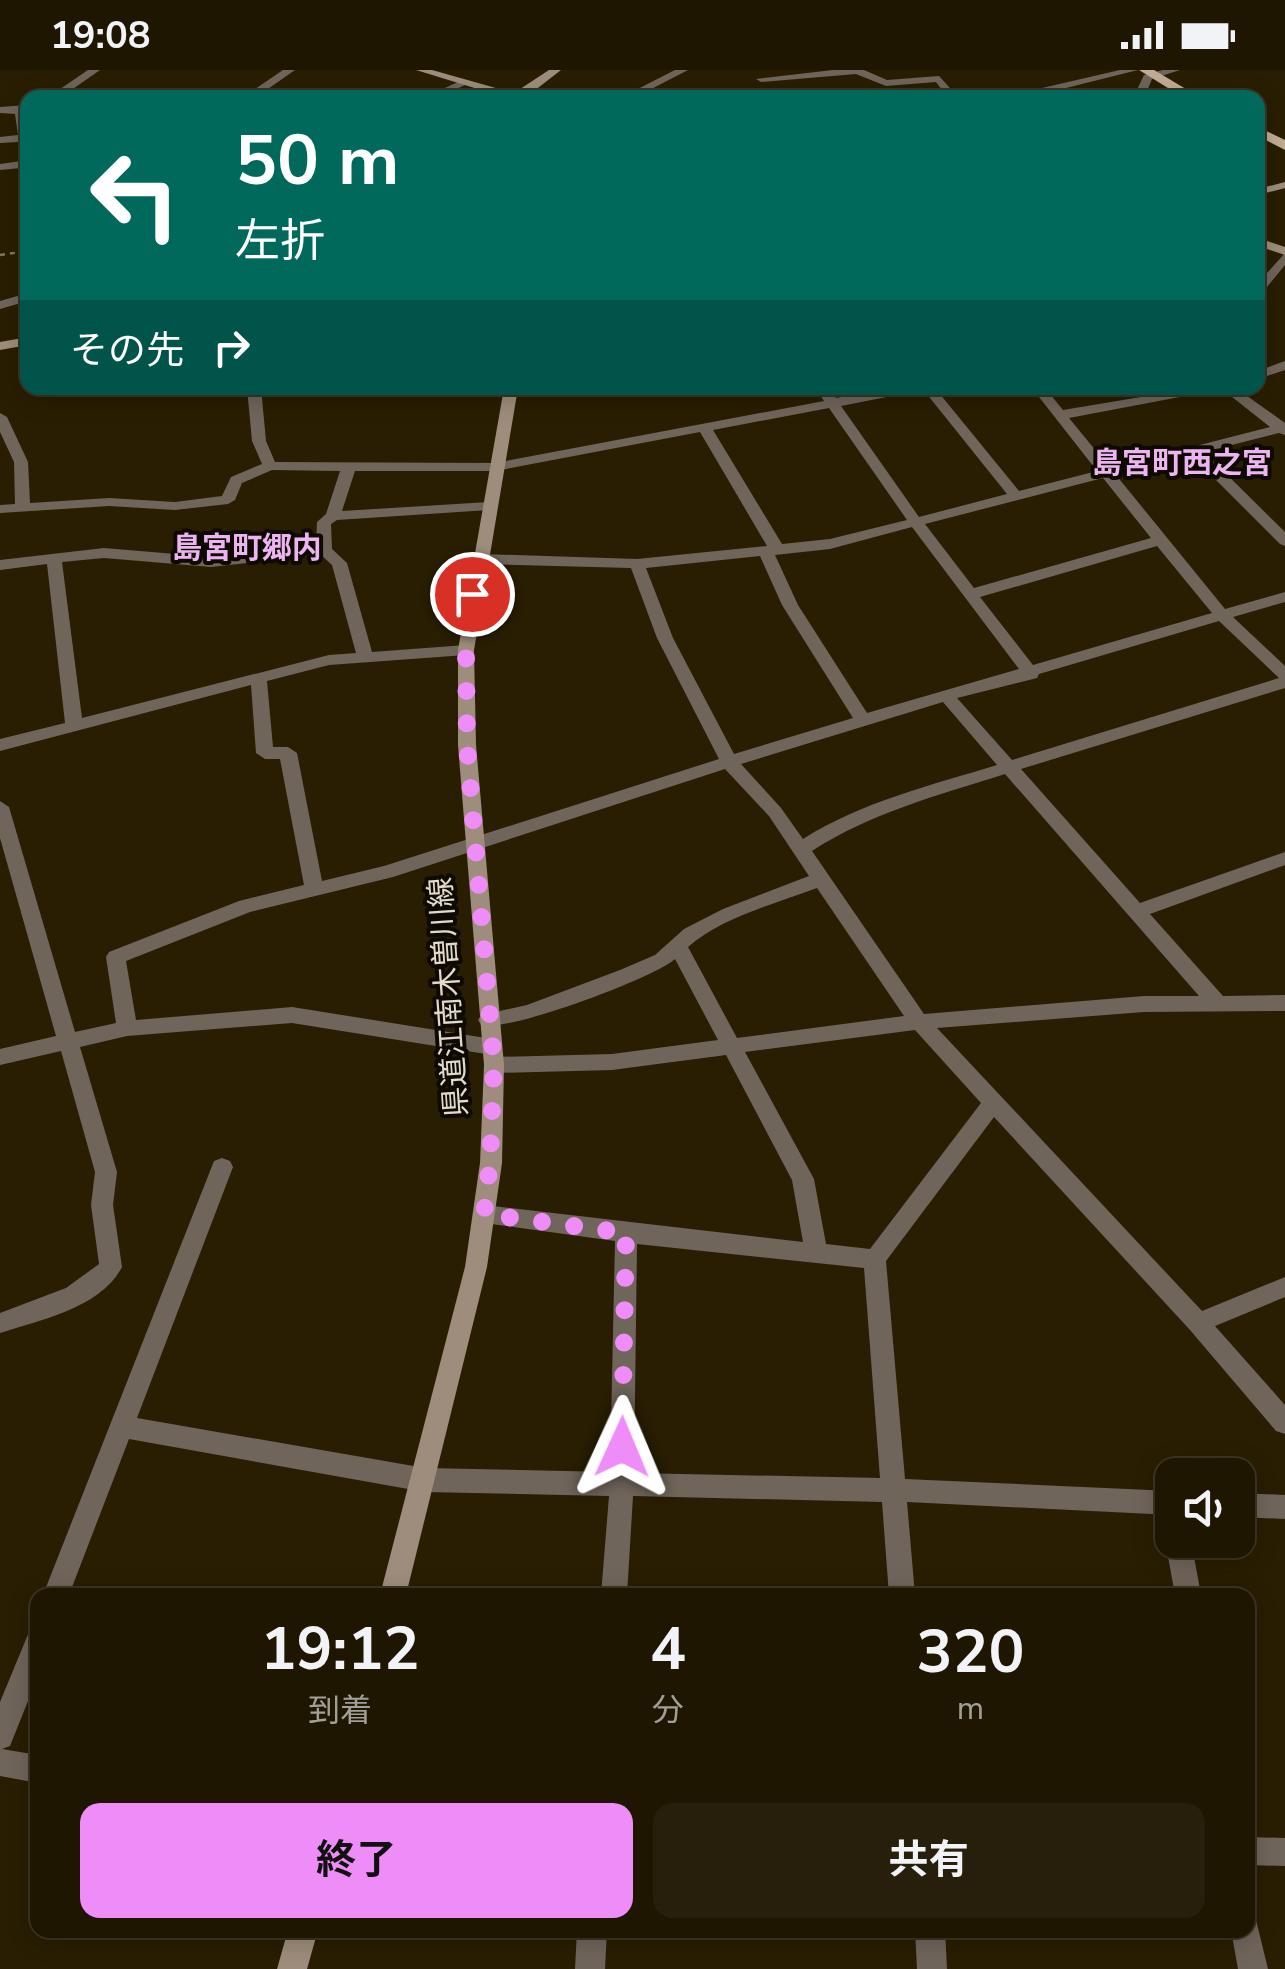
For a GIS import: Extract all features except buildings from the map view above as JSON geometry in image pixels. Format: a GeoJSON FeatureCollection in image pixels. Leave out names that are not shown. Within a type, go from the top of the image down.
{"type":"FeatureCollection","features":[{"type":"Feature","properties":{"kind":"main road"},"geometry":{"type":"LineString","coordinates":[[422,70],[487,90]]}},
{"type":"Feature","properties":{"kind":"main road"},"geometry":{"type":"LineString","coordinates":[[526,90],[556,70]]}},
{"type":"Feature","properties":{"kind":"main road"},"geometry":{"type":"LineString","coordinates":[[1149,73],[1180,90]]}},
{"type":"Feature","properties":{"kind":"main road","name":"県道江南木曽川線"},"geometry":{"type":"LineString","coordinates":[[396,1588],[476,1267],[490,1163],[493,1056],[467,746],[466,650],[510,395]]}},
{"type":"Feature","properties":{"kind":"main road"},"geometry":{"type":"LineString","coordinates":[[292,1969],[300,1938]]}},
{"type":"Feature","properties":{"kind":"street"},"geometry":{"type":"LineString","coordinates":[[64,90],[95,70]]}},
{"type":"Feature","properties":{"kind":"street"},"geometry":{"type":"LineString","coordinates":[[264,90],[290,70]]}},
{"type":"Feature","properties":{"kind":"street"},"geometry":{"type":"LineString","coordinates":[[642,90],[683,70]]}},
{"type":"Feature","properties":{"kind":"street"},"geometry":{"type":"LineString","coordinates":[[1046,90],[1134,70]]}},
{"type":"Feature","properties":{"kind":"street"},"geometry":{"type":"LineString","coordinates":[[1149,73],[1174,70]]}},
{"type":"Feature","properties":{"kind":"street"},"geometry":{"type":"LineString","coordinates":[[761,79],[856,71],[886,83],[939,79],[948,90]]}},
{"type":"Feature","properties":{"kind":"street"},"geometry":{"type":"LineString","coordinates":[[447,90],[462,84]]}},
{"type":"Feature","properties":{"kind":"street"},"geometry":{"type":"LineString","coordinates":[[1265,281],[1285,254]]}},
{"type":"Feature","properties":{"kind":"street"},"geometry":{"type":"LineString","coordinates":[[255,395],[259,441],[270,466]]}},
{"type":"Feature","properties":{"kind":"street"},"geometry":{"type":"LineString","coordinates":[[827,395],[915,521],[1031,674]]}},
{"type":"Feature","properties":{"kind":"street"},"geometry":{"type":"LineString","coordinates":[[0,509],[109,502],[174,506],[228,500],[236,480],[270,466],[495,467],[872,395]]}},
{"type":"Feature","properties":{"kind":"street"},"geometry":{"type":"LineString","coordinates":[[934,395],[1015,495]]}},
{"type":"Feature","properties":{"kind":"street"},"geometry":{"type":"LineString","coordinates":[[800,850],[834,828],[915,796],[1010,769],[1285,678],[1222,616],[1044,395]]}},
{"type":"Feature","properties":{"kind":"street"},"geometry":{"type":"LineString","coordinates":[[1061,415],[1176,395]]}},
{"type":"Feature","properties":{"kind":"street"},"geometry":{"type":"LineString","coordinates":[[1238,395],[1284,428]]}},
{"type":"Feature","properties":{"kind":"street"},"geometry":{"type":"LineString","coordinates":[[0,417],[21,462],[24,508]]}},
{"type":"Feature","properties":{"kind":"street"},"geometry":{"type":"LineString","coordinates":[[704,427],[772,552],[790,605],[864,722]]}},
{"type":"Feature","properties":{"kind":"street"},"geometry":{"type":"LineString","coordinates":[[481,559],[637,564],[830,544],[1284,428]]}},
{"type":"Feature","properties":{"kind":"street"},"geometry":{"type":"LineString","coordinates":[[1193,449],[1285,541]]}},
{"type":"Feature","properties":{"kind":"street"},"geometry":{"type":"LineString","coordinates":[[333,516],[349,466]]}},
{"type":"Feature","properties":{"kind":"street"},"geometry":{"type":"LineString","coordinates":[[365,657],[339,564],[324,550],[324,522],[333,516],[489,506]]}},
{"type":"Feature","properties":{"kind":"street"},"geometry":{"type":"LineString","coordinates":[[972,594],[1161,540]]}},
{"type":"Feature","properties":{"kind":"street"},"geometry":{"type":"LineString","coordinates":[[0,565],[143,554],[211,562],[324,550]]}},
{"type":"Feature","properties":{"kind":"street"},"geometry":{"type":"LineString","coordinates":[[54,558],[74,725]]}},
{"type":"Feature","properties":{"kind":"street"},"geometry":{"type":"LineString","coordinates":[[637,564],[665,638],[729,762],[775,812],[919,1022],[1198,1323],[1285,1423]]}},
{"type":"Feature","properties":{"kind":"street"},"geometry":{"type":"LineString","coordinates":[[127,1028],[116,957],[246,906],[474,845],[581,806],[1285,597]]}},
{"type":"Feature","properties":{"kind":"street"},"geometry":{"type":"LineString","coordinates":[[0,745],[328,660],[466,650]]}},
{"type":"Feature","properties":{"kind":"street"},"geometry":{"type":"LineString","coordinates":[[258,680],[265,753],[288,754],[314,888]]}},
{"type":"Feature","properties":{"kind":"street"},"geometry":{"type":"LineString","coordinates":[[948,698],[1218,1004]]}},
{"type":"Feature","properties":{"kind":"street"},"geometry":{"type":"LineString","coordinates":[[0,807],[106,1172],[102,1205],[111,1267],[98,1282],[74,1297],[0,1322]]}},
{"type":"Feature","properties":{"kind":"street"},"geometry":{"type":"LineString","coordinates":[[1136,912],[1285,858]]}},
{"type":"Feature","properties":{"kind":"street"},"geometry":{"type":"LineString","coordinates":[[488,1020],[529,1012],[627,975],[662,960],[691,934],[730,914],[821,879]]}},
{"type":"Feature","properties":{"kind":"street"},"geometry":{"type":"LineString","coordinates":[[678,946],[804,1179],[816,1253]]}},
{"type":"Feature","properties":{"kind":"street"},"geometry":{"type":"LineString","coordinates":[[0,1056],[127,1028],[292,1015],[493,1056],[612,1062],[919,1022],[1144,1004],[1285,1003]]}},
{"type":"Feature","properties":{"kind":"street"},"geometry":{"type":"LineString","coordinates":[[901,1588],[874,1258],[992,1104]]}},
{"type":"Feature","properties":{"kind":"street"},"geometry":{"type":"LineString","coordinates":[[59,1588],[222,1167]]}},
{"type":"Feature","properties":{"kind":"street"},"geometry":{"type":"LineString","coordinates":[[484,1214],[874,1258]]}},
{"type":"Feature","properties":{"kind":"street"},"geometry":{"type":"LineString","coordinates":[[614,1588],[622,1482],[626,1233]]}},
{"type":"Feature","properties":{"kind":"street"},"geometry":{"type":"LineString","coordinates":[[1198,1323],[1285,1287]]}},
{"type":"Feature","properties":{"kind":"street"},"geometry":{"type":"LineString","coordinates":[[122,1427],[425,1480],[892,1490],[1155,1503]]}},
{"type":"Feature","properties":{"kind":"street"},"geometry":{"type":"LineString","coordinates":[[1255,1505],[1285,1506]]}},
{"type":"Feature","properties":{"kind":"street"},"geometry":{"type":"LineString","coordinates":[[1181,1558],[1187,1588]]}},
{"type":"Feature","properties":{"kind":"street"},"geometry":{"type":"LineString","coordinates":[[0,1736],[30,1661]]}},
{"type":"Feature","properties":{"kind":"street"},"geometry":{"type":"LineString","coordinates":[[0,1762],[30,1768]]}},
{"type":"Feature","properties":{"kind":"street"},"geometry":{"type":"LineString","coordinates":[[1255,1851],[1285,1852]]}},
{"type":"Feature","properties":{"kind":"street"},"geometry":{"type":"LineString","coordinates":[[590,1969],[592,1938]]}},
{"type":"Feature","properties":{"kind":"street"},"geometry":{"type":"LineString","coordinates":[[930,1938],[932,1969]]}},
{"type":"Feature","properties":{"kind":"street"},"geometry":{"type":"LineString","coordinates":[[1247,1938],[1253,1969]]}},
{"type":"Feature","properties":{"kind":"district","name":"島宮町西之宮"},"geometry":{"type":"Point","coordinates":[1182,463]}},
{"type":"Feature","properties":{"kind":"district","name":"島宮町郷内"},"geometry":{"type":"Point","coordinates":[247,548]}},
{"type":"Feature","properties":{"kind":"route"},"geometry":{"type":"LineString","coordinates":[[472,594],[466,650],[467,746],[494,1065],[484,1214],[626,1233],[622,1447]]}}]}
